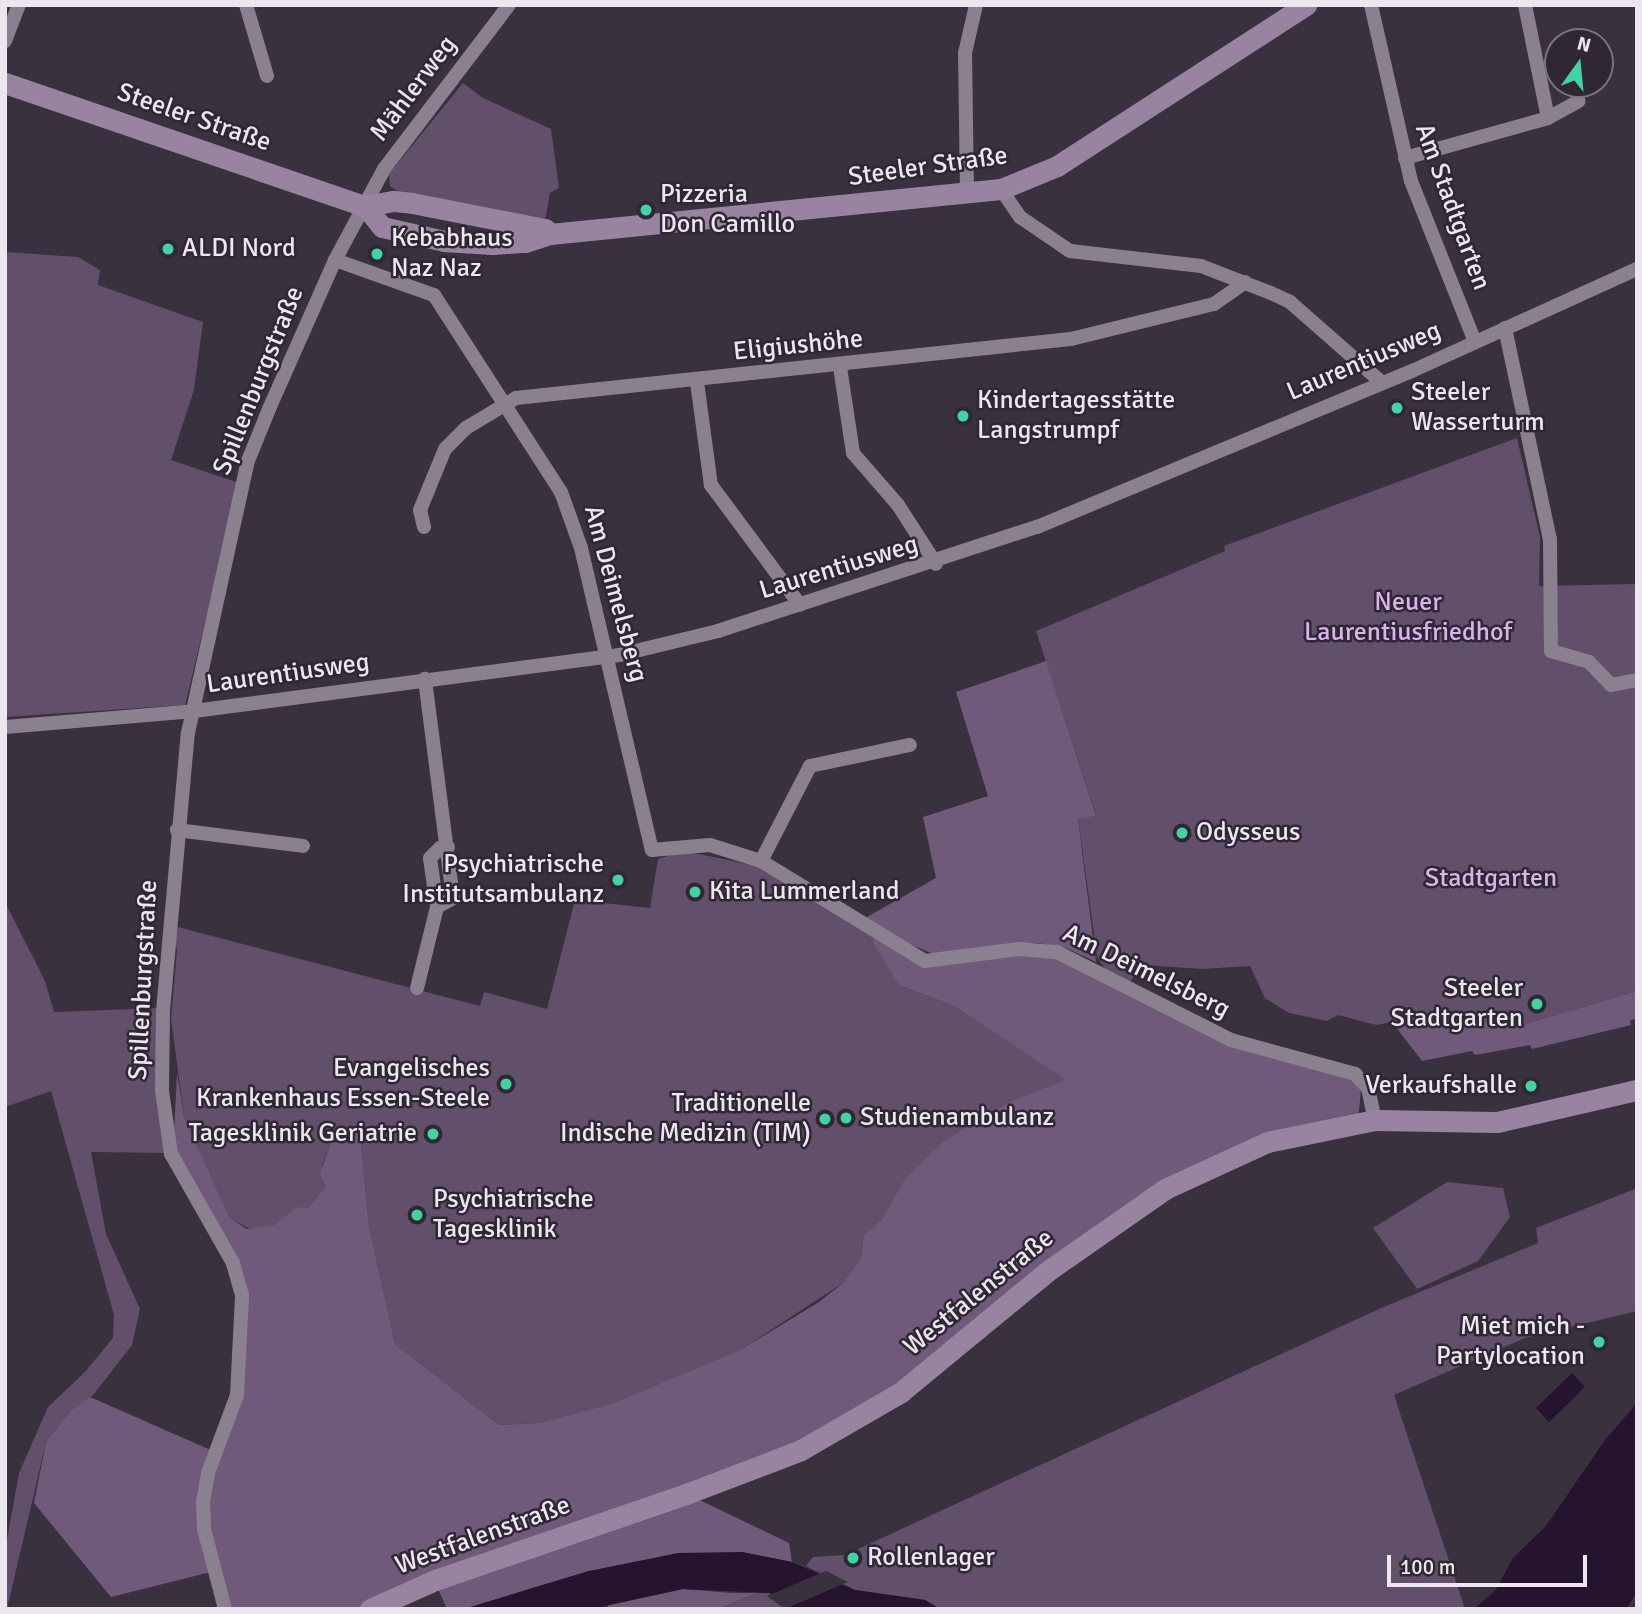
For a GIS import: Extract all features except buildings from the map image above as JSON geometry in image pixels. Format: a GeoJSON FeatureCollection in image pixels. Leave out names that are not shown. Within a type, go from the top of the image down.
{"type":"FeatureCollection","features":[{"type":"Feature","properties":{"kind":"main road","name":"Steeler Straße"},"geometry":{"type":"LineString","coordinates":[[365,206],[382,227],[452,243],[525,242],[550,234],[1001,189],[1058,166],[1298,8]]}},
{"type":"Feature","properties":{"kind":"main road","name":"Steeler Straße"},"geometry":{"type":"LineString","coordinates":[[5,83],[365,206],[394,201],[412,203],[545,229],[550,234]]}},
{"type":"Feature","properties":{"kind":"main road","name":"Westfalenstraße"},"geometry":{"type":"LineString","coordinates":[[370,1609],[435,1580],[686,1494],[801,1450],[901,1392],[1049,1270],[1164,1189],[1267,1142],[1374,1112],[1497,1122],[1637,1090]]}},
{"type":"Feature","properties":{"kind":"street"},"geometry":{"type":"LineString","coordinates":[[5,41],[19,5]]}},
{"type":"Feature","properties":{"kind":"street"},"geometry":{"type":"LineString","coordinates":[[246,5],[267,76]]}},
{"type":"Feature","properties":{"kind":"street","name":"Mählerweg"},"geometry":{"type":"LineString","coordinates":[[365,206],[384,169],[509,5]]}},
{"type":"Feature","properties":{"kind":"street"},"geometry":{"type":"LineString","coordinates":[[967,194],[965,53],[976,5]]}},
{"type":"Feature","properties":{"kind":"street","name":"Am Stadtgarten"},"geometry":{"type":"LineString","coordinates":[[1371,5],[1405,158],[1475,342]]}},
{"type":"Feature","properties":{"kind":"street"},"geometry":{"type":"LineString","coordinates":[[1525,5],[1548,118]]}},
{"type":"Feature","properties":{"kind":"street"},"geometry":{"type":"LineString","coordinates":[[1405,158],[1548,118],[1579,101]]}},
{"type":"Feature","properties":{"kind":"street"},"geometry":{"type":"LineString","coordinates":[[1001,189],[1020,217],[1070,251],[1096,258],[1181,263],[1245,282],[1290,302],[1381,382]]}},
{"type":"Feature","properties":{"kind":"street","name":"Spillenburgstraße"},"geometry":{"type":"LineString","coordinates":[[225,1609],[204,1529],[203,1502],[208,1473],[237,1395],[244,1315],[233,1263],[171,1154],[161,1044],[177,830],[212,608],[247,461],[335,260],[365,206]]}},
{"type":"Feature","properties":{"kind":"street","name":"Am Deimelsberg"},"geometry":{"type":"LineString","coordinates":[[335,260],[433,295],[506,402],[569,510],[652,850],[710,845],[761,860],[820,900],[925,961],[1019,950],[1057,952],[1231,1040],[1338,1066],[1368,1088],[1374,1112]]}},
{"type":"Feature","properties":{"kind":"street","name":"Laurentiusweg"},"geometry":{"type":"LineString","coordinates":[[5,727],[194,711],[606,655],[718,631],[936,564],[1037,527],[1475,342],[1637,269]]}},
{"type":"Feature","properties":{"kind":"street","name":"Eligiushöhe"},"geometry":{"type":"LineString","coordinates":[[424,527],[420,510],[445,449],[466,428],[506,402],[840,367],[1107,332],[1214,304],[1245,282]]}},
{"type":"Feature","properties":{"kind":"street"},"geometry":{"type":"LineString","coordinates":[[1505,328],[1550,539],[1550,651],[1588,662],[1612,685],[1637,680]]}},
{"type":"Feature","properties":{"kind":"street"},"geometry":{"type":"LineString","coordinates":[[840,367],[853,453],[898,505],[936,564]]}},
{"type":"Feature","properties":{"kind":"street"},"geometry":{"type":"LineString","coordinates":[[697,382],[711,485],[800,605]]}},
{"type":"Feature","properties":{"kind":"street"},"geometry":{"type":"LineString","coordinates":[[416,988],[437,907],[453,898],[425,679]]}},
{"type":"Feature","properties":{"kind":"street"},"geometry":{"type":"LineString","coordinates":[[761,860],[810,766],[910,745]]}},
{"type":"Feature","properties":{"kind":"street"},"geometry":{"type":"LineString","coordinates":[[177,830],[303,846]]}},
{"type":"Feature","properties":{"kind":"green space"},"geometry":{"type":"Polygon","coordinates":[[[463,83],[483,98],[551,129],[559,188],[550,193],[545,221],[401,194],[390,186],[389,174],[463,83]]]}},
{"type":"Feature","properties":{"kind":"green space"},"geometry":{"type":"Polygon","coordinates":[[[5,252],[78,257],[100,270],[98,285],[203,322],[194,390],[171,460],[239,483],[185,705],[5,717],[5,252]]]}},
{"type":"Feature","properties":{"kind":"green space"},"geometry":{"type":"Polygon","coordinates":[[[1517,438],[1540,537],[1539,586],[1637,584],[1637,991],[1518,1026],[1400,1012],[1392,1022],[1376,1025],[1338,1015],[1327,1021],[1289,1013],[1265,998],[1250,966],[1202,969],[1144,965],[1127,985],[1108,975],[1097,956],[1078,818],[1096,815],[1036,631],[1225,551],[1224,546],[1517,438]]]}},
{"type":"Feature","properties":{"kind":"green space"},"geometry":{"type":"Polygon","coordinates":[[[684,851],[757,866],[875,937],[899,985],[954,1006],[1067,1080],[1015,1099],[904,1180],[882,1219],[864,1235],[861,1257],[843,1283],[740,1350],[613,1403],[540,1423],[499,1425],[395,1344],[369,1226],[359,1125],[331,1141],[322,1166],[326,1186],[307,1209],[297,1207],[273,1225],[254,1231],[230,1218],[184,1117],[171,1018],[177,952],[174,926],[480,1006],[484,992],[547,1009],[575,900],[650,908],[658,859],[684,851]]]}},
{"type":"Feature","properties":{"kind":"green space"},"geometry":{"type":"Polygon","coordinates":[[[5,902],[45,981],[54,1012],[161,1008],[168,1153],[91,1152],[106,1234],[140,1309],[132,1345],[94,1394],[46,1442],[7,1609],[5,1551],[19,1473],[48,1407],[85,1372],[113,1338],[114,1315],[51,1091],[5,1107],[5,902]]]}},
{"type":"Feature","properties":{"kind":"green space"},"geometry":{"type":"Polygon","coordinates":[[[1447,1182],[1503,1188],[1510,1217],[1478,1261],[1417,1289],[1373,1228],[1447,1182]]]}},
{"type":"Feature","properties":{"kind":"green space"},"geometry":{"type":"Polygon","coordinates":[[[1635,1189],[1637,1311],[1525,1338],[1394,1395],[1465,1609],[940,1609],[925,1600],[855,1590],[806,1566],[813,1557],[845,1555],[1379,1309],[1538,1243],[1536,1228],[1635,1189]]]}},
{"type":"Feature","properties":{"kind":"green space"},"geometry":{"type":"Polygon","coordinates":[[[770,1593],[784,1609],[719,1609],[753,1594],[770,1593]]]}},
{"type":"Feature","properties":{"kind":"shaded area"},"geometry":{"type":"Polygon","coordinates":[[[1046,661],[1096,816],[1078,819],[1096,962],[1066,948],[1038,943],[938,956],[858,922],[936,878],[923,817],[988,796],[956,692],[1046,661]]]}},
{"type":"Feature","properties":{"kind":"shaded area"},"geometry":{"type":"Polygon","coordinates":[[[875,937],[909,957],[1036,954],[1063,961],[1235,1047],[1278,1060],[1346,1071],[1361,1089],[1358,1122],[1215,1163],[853,1422],[367,1609],[225,1609],[215,1571],[111,1597],[34,1503],[46,1442],[72,1410],[90,1397],[213,1451],[239,1394],[244,1293],[173,1153],[177,1073],[184,1117],[230,1218],[247,1229],[273,1225],[297,1207],[308,1208],[326,1186],[320,1174],[331,1141],[359,1125],[369,1226],[395,1344],[499,1425],[540,1423],[613,1403],[740,1350],[819,1302],[843,1283],[861,1257],[864,1235],[882,1219],[904,1180],[944,1141],[1015,1099],[1066,1080],[954,1006],[899,985],[873,942],[875,937]]]}},
{"type":"Feature","properties":{"kind":"shaded area"},"geometry":{"type":"Polygon","coordinates":[[[1637,991],[1637,1019],[1630,1020],[1631,1025],[1532,1049],[1530,1045],[1475,1055],[1472,1051],[1422,1061],[1392,1022],[1399,1012],[1518,1026],[1637,991]]]}},
{"type":"Feature","properties":{"kind":"shaded area"},"geometry":{"type":"Polygon","coordinates":[[[1572,1373],[1585,1387],[1549,1422],[1536,1408],[1572,1373]]]}},
{"type":"Feature","properties":{"kind":"shaded area"},"geometry":{"type":"Polygon","coordinates":[[[1637,1403],[1637,1592],[1626,1609],[1474,1609],[1495,1591],[1513,1558],[1546,1526],[1605,1440],[1637,1403]]]}},
{"type":"Feature","properties":{"kind":"shaded area"},"geometry":{"type":"Polygon","coordinates":[[[687,1494],[789,1543],[792,1562],[742,1552],[589,1571],[464,1609],[447,1609],[435,1582],[687,1494]]]}},
{"type":"Feature","properties":{"kind":"shaded area"},"geometry":{"type":"Polygon","coordinates":[[[742,1552],[792,1562],[855,1590],[925,1600],[940,1609],[784,1609],[770,1593],[683,1589],[592,1609],[464,1609],[589,1571],[678,1553],[742,1552]]]}},
{"type":"Feature","properties":{"kind":"shaded area"},"geometry":{"type":"Polygon","coordinates":[[[683,1589],[770,1593],[753,1594],[719,1609],[611,1609],[606,1605],[683,1589]]]}},
{"type":"Feature","properties":{"kind":"pier"},"geometry":{"type":"Polygon","coordinates":[[[826,1571],[848,1582],[785,1609],[767,1596],[826,1571]]]}},
{"type":"Feature","properties":{"kind":"place","name":"Pizzeria Don Camillo"},"geometry":{"type":"Point","coordinates":[646,210]}},
{"type":"Feature","properties":{"kind":"place","name":"ALDI Nord"},"geometry":{"type":"Point","coordinates":[168,249]}},
{"type":"Feature","properties":{"kind":"place","name":"Kebabhaus Naz Naz"},"geometry":{"type":"Point","coordinates":[377,254]}},
{"type":"Feature","properties":{"kind":"place","name":"Steeler Wasserturm"},"geometry":{"type":"Point","coordinates":[1397,408]}},
{"type":"Feature","properties":{"kind":"place","name":"Kindertagesstätte Langstrumpf"},"geometry":{"type":"Point","coordinates":[963,416]}},
{"type":"Feature","properties":{"kind":"place","name":"Odysseus"},"geometry":{"type":"Point","coordinates":[1182,833]}},
{"type":"Feature","properties":{"kind":"place","name":"Psychiatrische Institutsambulanz"},"geometry":{"type":"Point","coordinates":[618,880]}},
{"type":"Feature","properties":{"kind":"place","name":"Kita Lummerland"},"geometry":{"type":"Point","coordinates":[695,892]}},
{"type":"Feature","properties":{"kind":"place","name":"Steeler Stadtgarten"},"geometry":{"type":"Point","coordinates":[1537,1004]}},
{"type":"Feature","properties":{"kind":"place","name":"Evangelisches Krankenhaus Essen-Steele"},"geometry":{"type":"Point","coordinates":[506,1084]}},
{"type":"Feature","properties":{"kind":"place","name":"Verkaufshalle"},"geometry":{"type":"Point","coordinates":[1531,1086]}},
{"type":"Feature","properties":{"kind":"place","name":"Studienambulanz"},"geometry":{"type":"Point","coordinates":[846,1118]}},
{"type":"Feature","properties":{"kind":"place","name":"Traditionelle Indische Medizin (TIM)"},"geometry":{"type":"Point","coordinates":[825,1119]}},
{"type":"Feature","properties":{"kind":"place","name":"Tagesklinik Geriatrie"},"geometry":{"type":"Point","coordinates":[433,1134]}},
{"type":"Feature","properties":{"kind":"place","name":"Psychiatrische Tagesklinik"},"geometry":{"type":"Point","coordinates":[417,1215]}},
{"type":"Feature","properties":{"kind":"place","name":"Miet mich - Partylocation"},"geometry":{"type":"Point","coordinates":[1599,1342]}},
{"type":"Feature","properties":{"kind":"place","name":"Rollenlager"},"geometry":{"type":"Point","coordinates":[853,1558]}},
{"type":"Feature","properties":{"kind":"park label","name":"Neuer Laurentiusfriedhof"},"geometry":{"type":"Point","coordinates":[1408,618]}},
{"type":"Feature","properties":{"kind":"park label","name":"Stadtgarten"},"geometry":{"type":"Point","coordinates":[1491,879]}}]}
